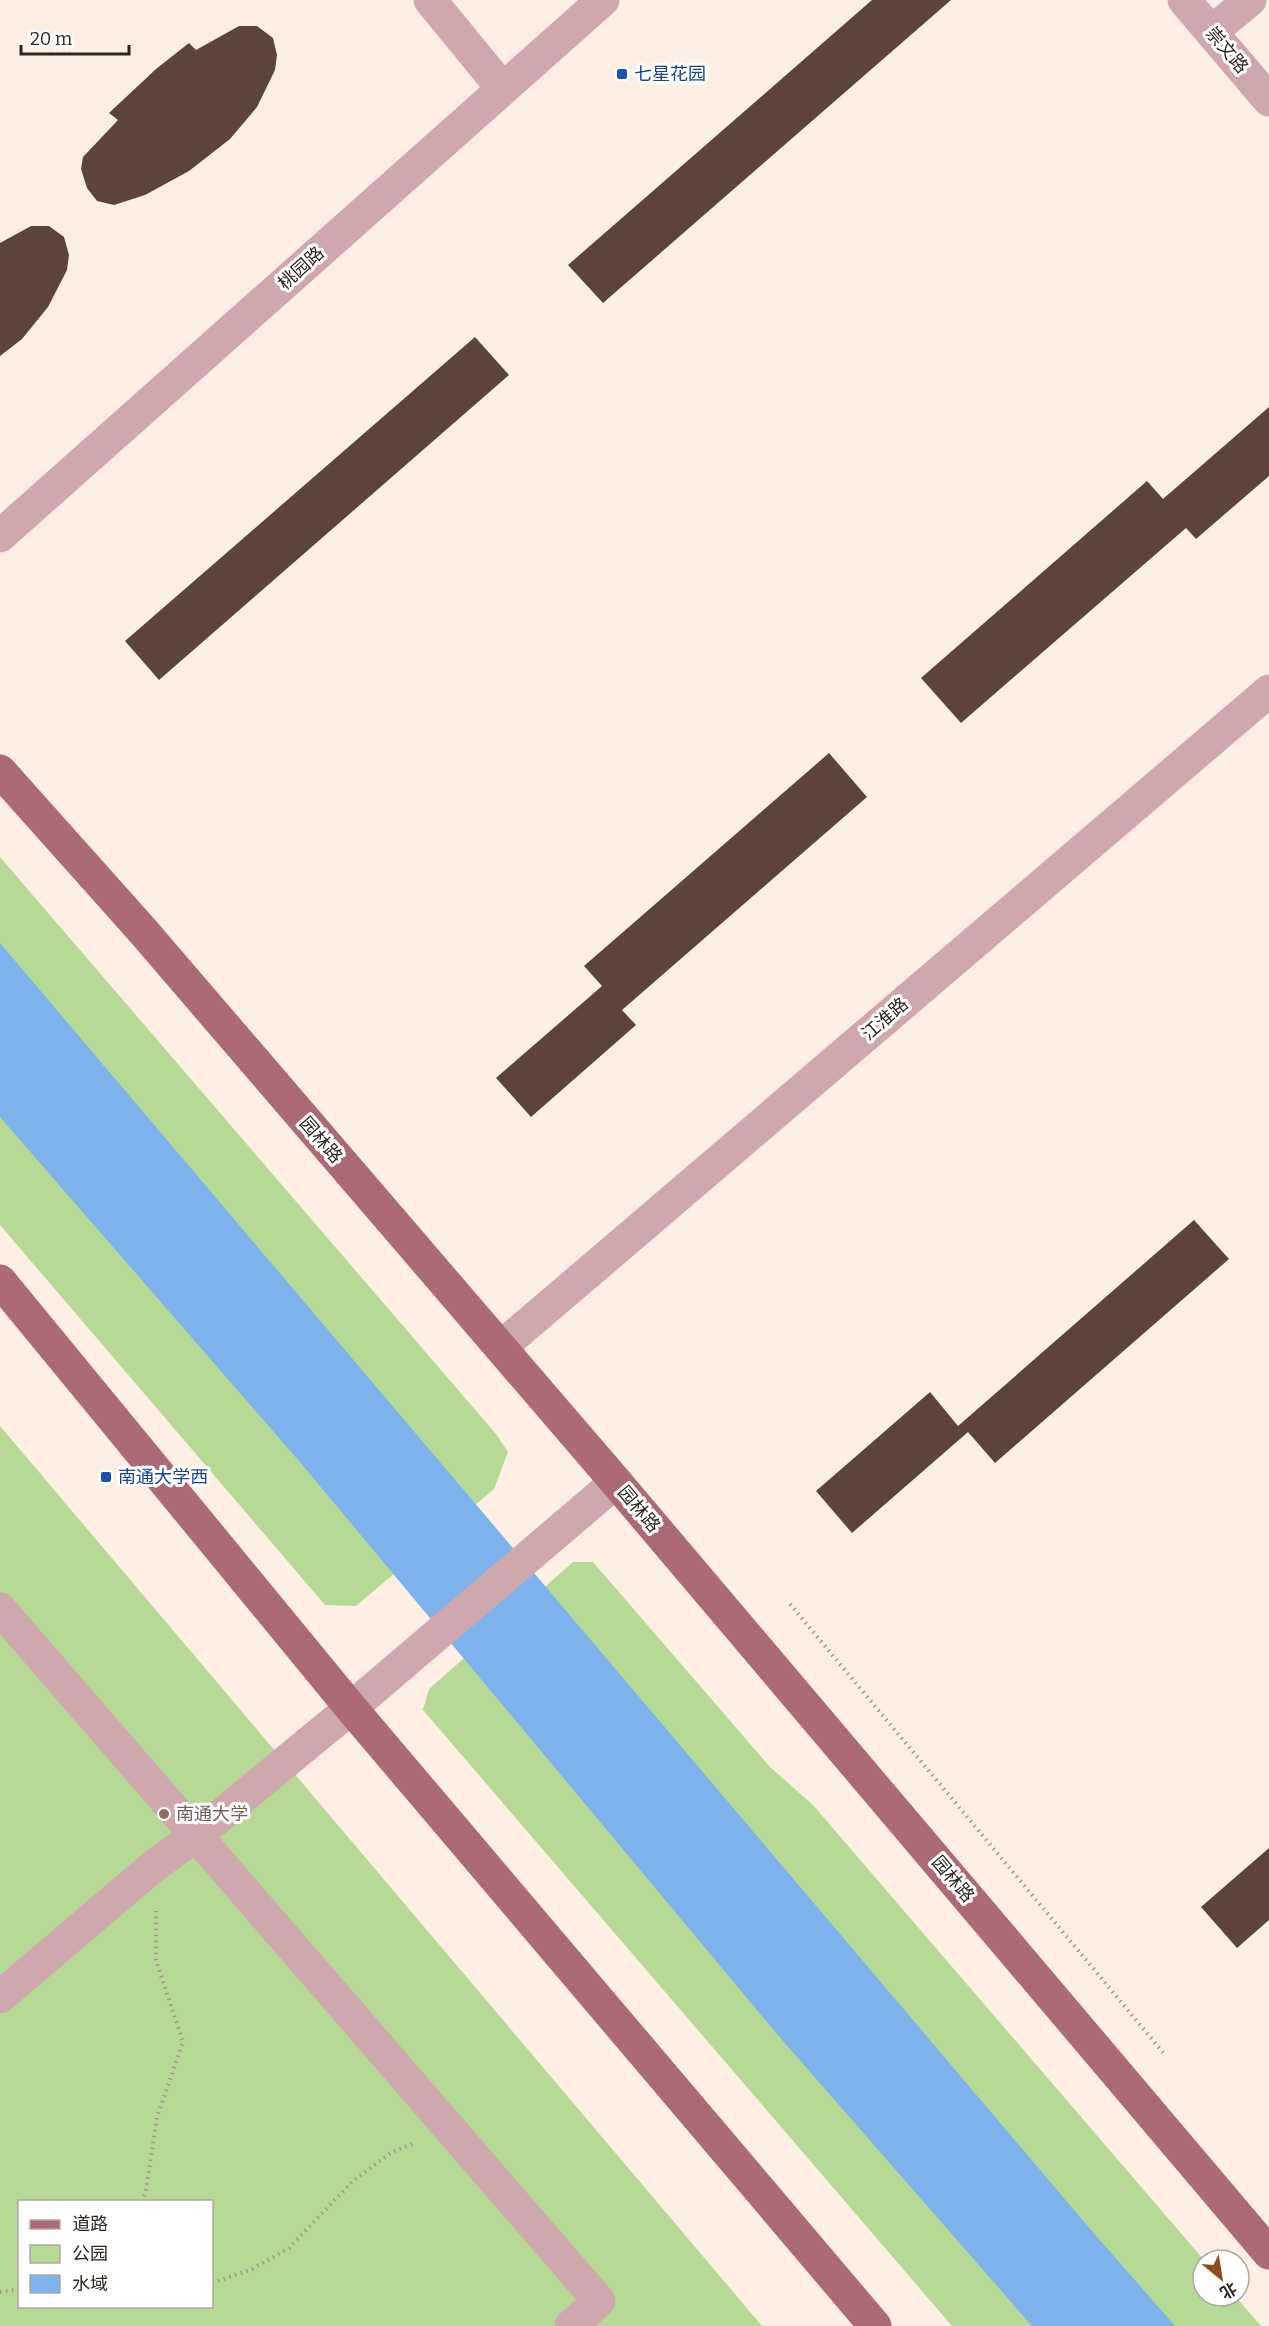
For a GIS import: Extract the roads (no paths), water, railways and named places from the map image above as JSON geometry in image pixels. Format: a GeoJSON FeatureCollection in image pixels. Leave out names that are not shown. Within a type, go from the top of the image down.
{"type":"FeatureCollection","features":[{"type":"Feature","properties":{"kind":"main road","name":"园林路"},"geometry":{"type":"LineString","coordinates":[[0,771],[142,930],[501,1347],[1269,2253]]}},
{"type":"Feature","properties":{"kind":"main road"},"geometry":{"type":"LineString","coordinates":[[0,1281],[351,1708],[875,2326]]}},
{"type":"Feature","properties":{"kind":"street"},"geometry":{"type":"LineString","coordinates":[[430,0],[503,89]]}},
{"type":"Feature","properties":{"kind":"street","name":"桃园路"},"geometry":{"type":"LineString","coordinates":[[0,536],[603,0]]}},
{"type":"Feature","properties":{"kind":"street","name":"崇文路"},"geometry":{"type":"LineString","coordinates":[[1184,0],[1269,100]]}},
{"type":"Feature","properties":{"kind":"street"},"geometry":{"type":"LineString","coordinates":[[1211,32],[1250,0]]}},
{"type":"Feature","properties":{"kind":"street","name":"江淮路"},"geometry":{"type":"LineString","coordinates":[[501,1347],[1269,691]]}},
{"type":"Feature","properties":{"kind":"street"},"geometry":{"type":"LineString","coordinates":[[0,1997],[155,1865],[197,1835],[351,1708],[616,1482]]}},
{"type":"Feature","properties":{"kind":"street"},"geometry":{"type":"LineString","coordinates":[[0,1609],[599,2301],[571,2326]]}},
{"type":"Feature","properties":{"kind":"water"},"geometry":{"type":"Polygon","coordinates":[[[0,943],[1091,2230],[1175,2326],[1032,2326],[777,2034],[299,1461],[0,1117],[0,943]]]}},
{"type":"Feature","properties":{"kind":"place","name":"七星花园"},"geometry":{"type":"Point","coordinates":[622,74]}},
{"type":"Feature","properties":{"kind":"place","name":"南通大学西"},"geometry":{"type":"Point","coordinates":[106,1477]}},
{"type":"Feature","properties":{"kind":"place","name":"南通大学"},"geometry":{"type":"Point","coordinates":[164,1814]}}]}
